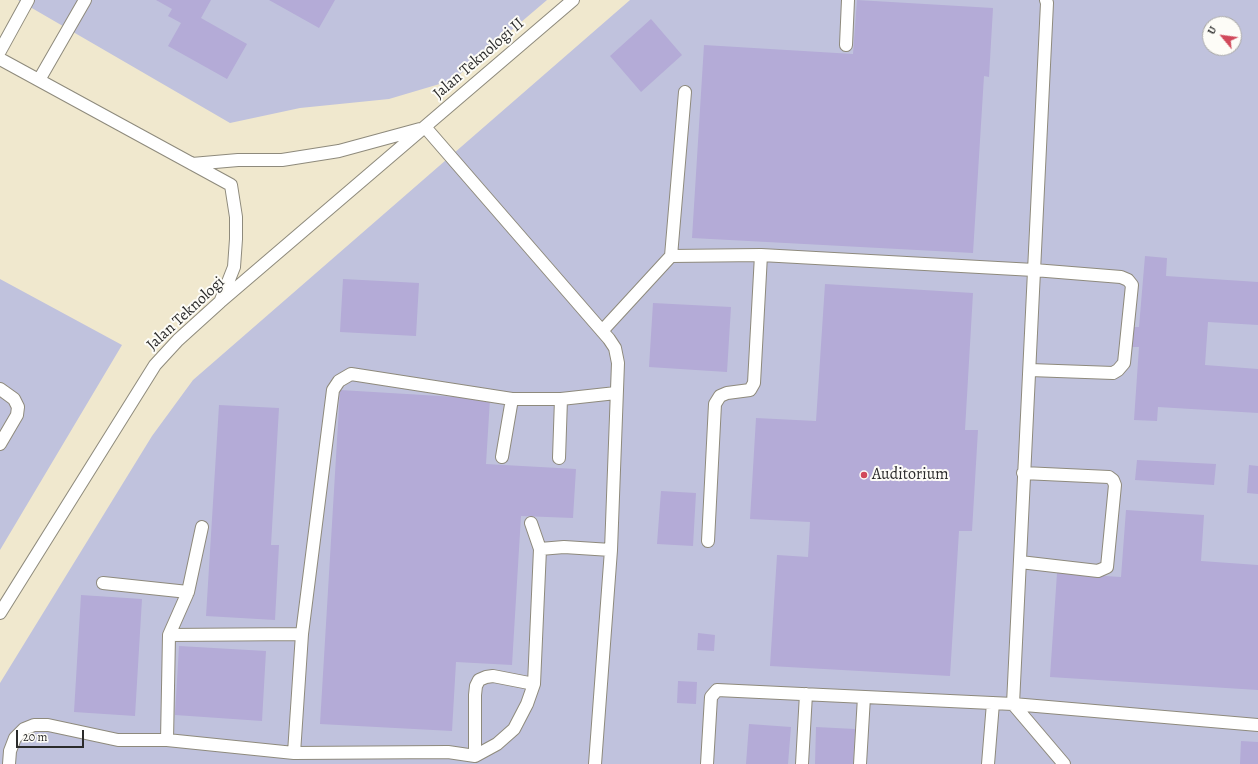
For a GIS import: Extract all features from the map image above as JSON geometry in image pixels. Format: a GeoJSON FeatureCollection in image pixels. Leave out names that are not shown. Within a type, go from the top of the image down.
{"type":"FeatureCollection","features":[{"type":"Feature","properties":{"kind":"lane"},"geometry":{"type":"LineString","coordinates":[[0,51],[28,0]]}},
{"type":"Feature","properties":{"kind":"lane"},"geometry":{"type":"LineString","coordinates":[[39,80],[85,0]]}},
{"type":"Feature","properties":{"kind":"lane","name":"Jalan Teknologi II"},"geometry":{"type":"LineString","coordinates":[[425,127],[573,0]]}},
{"type":"Feature","properties":{"kind":"lane"},"geometry":{"type":"LineString","coordinates":[[846,45],[848,0]]}},
{"type":"Feature","properties":{"kind":"lane"},"geometry":{"type":"LineString","coordinates":[[1046,0],[1047,11],[1013,704],[1064,764]]}},
{"type":"Feature","properties":{"kind":"lane"},"geometry":{"type":"LineString","coordinates":[[0,59],[231,185],[236,217],[234,267],[220,302]]}},
{"type":"Feature","properties":{"kind":"lane"},"geometry":{"type":"LineString","coordinates":[[602,331],[672,256],[685,92]]}},
{"type":"Feature","properties":{"kind":"lane"},"geometry":{"type":"LineString","coordinates":[[192,164],[238,160],[282,160],[339,151],[425,127],[602,331],[615,348],[618,363],[610,550],[595,764]]}},
{"type":"Feature","properties":{"kind":"lane","name":"Jalan Teknologi"},"geometry":{"type":"LineString","coordinates":[[0,613],[155,365],[178,340],[220,302],[425,127]]}},
{"type":"Feature","properties":{"kind":"lane"},"geometry":{"type":"LineString","coordinates":[[708,540],[715,404],[720,396],[727,393],[750,390],[754,383],[761,254]]}},
{"type":"Feature","properties":{"kind":"lane"},"geometry":{"type":"LineString","coordinates":[[672,256],[761,254],[1034,270],[1121,277],[1128,280],[1132,285],[1124,363],[1118,370],[1113,373],[1030,370]]}},
{"type":"Feature","properties":{"kind":"lane"},"geometry":{"type":"LineString","coordinates":[[294,752],[302,634],[333,390],[339,381],[351,374],[512,399],[561,399],[616,393]]}},
{"type":"Feature","properties":{"kind":"lane"},"geometry":{"type":"LineString","coordinates":[[0,390],[14,399],[18,407],[17,415],[0,444]]}},
{"type":"Feature","properties":{"kind":"lane"},"geometry":{"type":"LineString","coordinates":[[502,457],[512,399]]}},
{"type":"Feature","properties":{"kind":"lane"},"geometry":{"type":"LineString","coordinates":[[560,458],[561,399]]}},
{"type":"Feature","properties":{"kind":"lane"},"geometry":{"type":"LineString","coordinates":[[1020,562],[1098,571],[1107,567],[1115,485],[1113,480],[1109,477],[1024,472]]}},
{"type":"Feature","properties":{"kind":"lane"},"geometry":{"type":"LineString","coordinates":[[9,764],[10,751],[15,738],[24,729],[48,724],[118,740],[167,740],[294,752],[325,758],[448,752],[475,756],[497,744],[514,729],[534,684],[540,549],[531,523]]}},
{"type":"Feature","properties":{"kind":"lane"},"geometry":{"type":"LineString","coordinates":[[167,740],[169,636],[188,592],[202,527]]}},
{"type":"Feature","properties":{"kind":"lane"},"geometry":{"type":"LineString","coordinates":[[540,549],[564,547],[610,550]]}},
{"type":"Feature","properties":{"kind":"lane"},"geometry":{"type":"LineString","coordinates":[[103,583],[188,592]]}},
{"type":"Feature","properties":{"kind":"lane"},"geometry":{"type":"LineString","coordinates":[[169,636],[302,634]]}},
{"type":"Feature","properties":{"kind":"lane"},"geometry":{"type":"LineString","coordinates":[[475,756],[475,695],[476,686],[479,680],[493,676],[534,684]]}},
{"type":"Feature","properties":{"kind":"lane"},"geometry":{"type":"LineString","coordinates":[[707,764],[711,697],[717,690],[1013,704],[1258,725]]}},
{"type":"Feature","properties":{"kind":"lane"},"geometry":{"type":"LineString","coordinates":[[802,764],[806,694]]}},
{"type":"Feature","properties":{"kind":"lane"},"geometry":{"type":"LineString","coordinates":[[860,764],[864,697]]}},
{"type":"Feature","properties":{"kind":"lane"},"geometry":{"type":"LineString","coordinates":[[988,764],[993,703]]}},
{"type":"Feature","properties":{"kind":"shaded area"},"geometry":{"type":"Polygon","coordinates":[[[18,0],[547,0],[453,80],[389,99],[300,108],[230,123],[18,0]]]}},
{"type":"Feature","properties":{"kind":"shaded area"},"geometry":{"type":"Polygon","coordinates":[[[630,0],[1258,0],[1258,764],[0,764],[0,683],[152,436],[193,380],[630,0]]]}},
{"type":"Feature","properties":{"kind":"shaded area"},"geometry":{"type":"Polygon","coordinates":[[[0,279],[122,345],[0,550],[0,279]]]}},
{"type":"Feature","properties":{"kind":"building"},"geometry":{"type":"Polygon","coordinates":[[[156,0],[211,0],[201,18],[247,44],[227,79],[168,46],[181,23],[168,16],[172,9],[156,0]]]}},
{"type":"Feature","properties":{"kind":"building"},"geometry":{"type":"Polygon","coordinates":[[[269,0],[335,0],[319,28],[269,0]]]}},
{"type":"Feature","properties":{"kind":"building"},"geometry":{"type":"Polygon","coordinates":[[[857,0],[993,8],[989,77],[984,76],[973,253],[692,238],[704,45],[853,54],[857,0]]]}},
{"type":"Feature","properties":{"kind":"building"},"geometry":{"type":"Polygon","coordinates":[[[651,19],[682,55],[641,92],[610,56],[651,19]]]}},
{"type":"Feature","properties":{"kind":"building"},"geometry":{"type":"Polygon","coordinates":[[[1145,256],[1167,258],[1166,276],[1258,282],[1258,325],[1208,322],[1205,365],[1258,369],[1258,413],[1158,407],[1157,421],[1134,420],[1139,347],[1128,347],[1129,327],[1139,327],[1145,256]]]}},
{"type":"Feature","properties":{"kind":"building"},"geometry":{"type":"Polygon","coordinates":[[[343,279],[419,283],[416,336],[340,332],[343,279]]]}},
{"type":"Feature","properties":{"kind":"building","name":"Auditorium"},"geometry":{"type":"Polygon","coordinates":[[[825,284],[973,293],[965,430],[978,430],[972,531],[959,531],[950,676],[770,666],[777,555],[808,557],[810,522],[750,519],[756,418],[816,421],[825,284]]]}},
{"type":"Feature","properties":{"kind":"building"},"geometry":{"type":"Polygon","coordinates":[[[653,303],[731,307],[727,372],[649,367],[653,303]]]}},
{"type":"Feature","properties":{"kind":"building"},"geometry":{"type":"Polygon","coordinates":[[[340,390],[490,399],[486,464],[576,469],[573,518],[521,516],[512,665],[456,662],[452,731],[320,724],[340,390]]]}},
{"type":"Feature","properties":{"kind":"building"},"geometry":{"type":"Polygon","coordinates":[[[219,405],[279,408],[271,545],[279,545],[275,620],[206,616],[219,405]]]}},
{"type":"Feature","properties":{"kind":"building"},"geometry":{"type":"Polygon","coordinates":[[[1137,460],[1216,464],[1214,485],[1135,480],[1137,460]]]}},
{"type":"Feature","properties":{"kind":"building"},"geometry":{"type":"Polygon","coordinates":[[[1249,465],[1258,466],[1258,494],[1247,493],[1249,465]]]}},
{"type":"Feature","properties":{"kind":"building"},"geometry":{"type":"Polygon","coordinates":[[[661,491],[696,493],[693,546],[657,544],[661,491]]]}},
{"type":"Feature","properties":{"kind":"building"},"geometry":{"type":"Polygon","coordinates":[[[1126,510],[1204,515],[1201,561],[1258,565],[1258,690],[1050,677],[1057,573],[1121,577],[1126,510]]]}},
{"type":"Feature","properties":{"kind":"building"},"geometry":{"type":"Polygon","coordinates":[[[81,595],[142,599],[135,716],[74,712],[81,595]]]}},
{"type":"Feature","properties":{"kind":"building"},"geometry":{"type":"Polygon","coordinates":[[[698,633],[715,635],[714,651],[697,650],[698,633]]]}},
{"type":"Feature","properties":{"kind":"building"},"geometry":{"type":"Polygon","coordinates":[[[179,646],[266,651],[262,721],[175,715],[179,646]]]}},
{"type":"Feature","properties":{"kind":"building"},"geometry":{"type":"Polygon","coordinates":[[[678,681],[697,682],[696,704],[677,703],[678,681]]]}},
{"type":"Feature","properties":{"kind":"building"},"geometry":{"type":"Polygon","coordinates":[[[749,724],[791,727],[788,764],[746,764],[749,724]]]}},
{"type":"Feature","properties":{"kind":"building"},"geometry":{"type":"Polygon","coordinates":[[[816,727],[855,729],[853,764],[815,764],[816,727]]]}},
{"type":"Feature","properties":{"kind":"building"},"geometry":{"type":"Polygon","coordinates":[[[1241,741],[1258,742],[1258,764],[1240,764],[1241,741]]]}},
{"type":"Feature","properties":{"kind":"place","name":"Auditorium"},"geometry":{"type":"Point","coordinates":[864,475]}}]}
